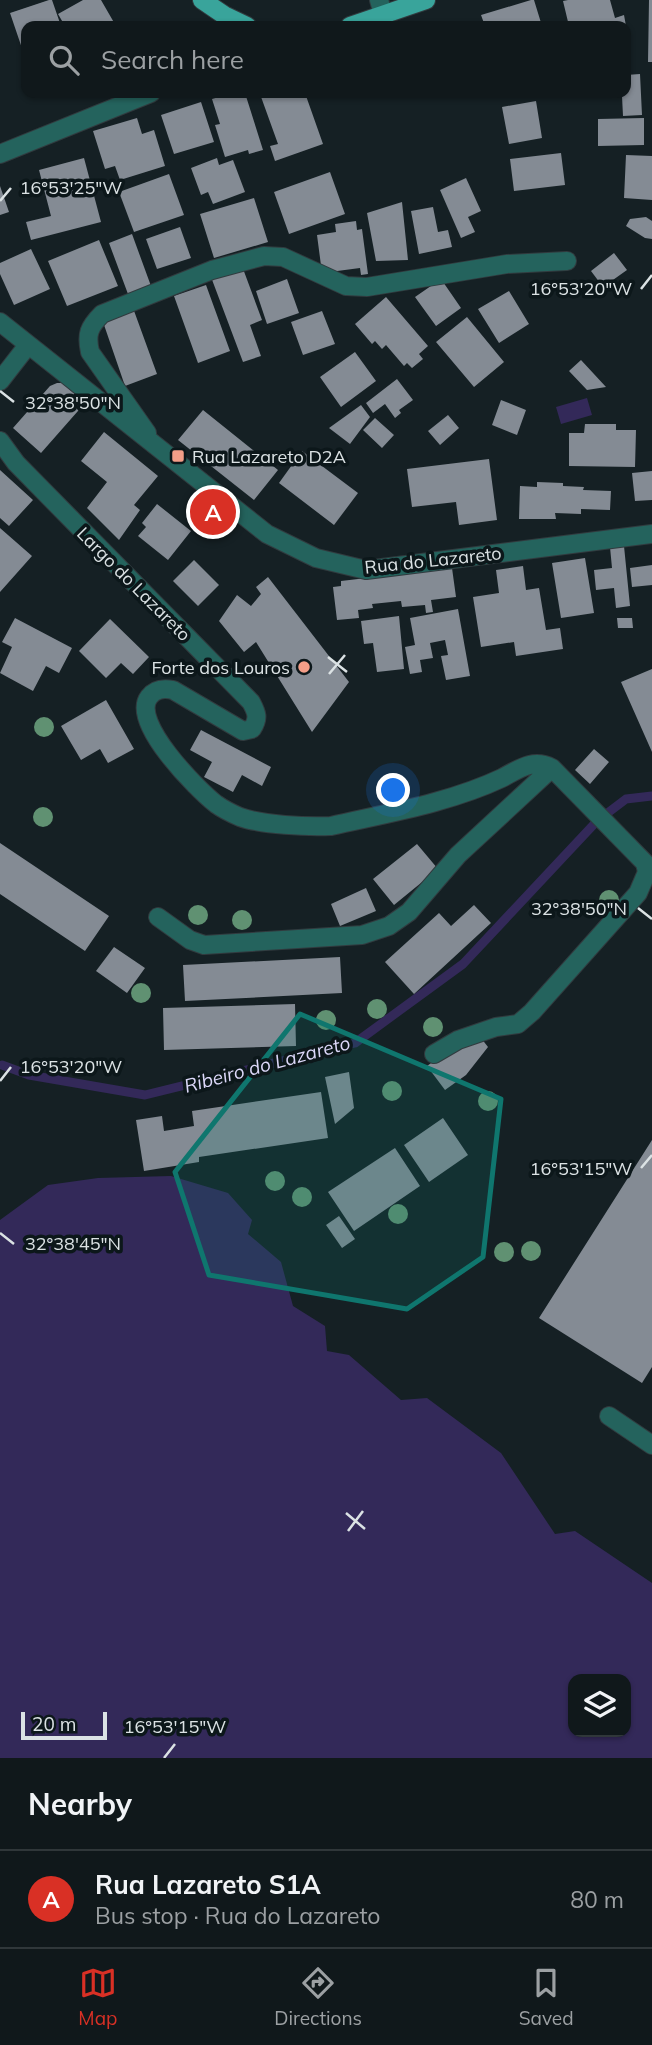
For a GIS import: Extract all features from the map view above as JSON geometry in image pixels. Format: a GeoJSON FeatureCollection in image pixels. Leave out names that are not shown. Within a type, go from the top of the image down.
{"type":"FeatureCollection","features":[{"type":"Feature","properties":{"kind":"main road"},"geometry":{"type":"LineString","coordinates":[[202,0],[221,21]]}},
{"type":"Feature","properties":{"kind":"main road"},"geometry":{"type":"LineString","coordinates":[[358,21],[381,7],[426,0]]}},
{"type":"Feature","properties":{"kind":"street"},"geometry":{"type":"LineString","coordinates":[[0,154],[139,98]]}},
{"type":"Feature","properties":{"kind":"street"},"geometry":{"type":"LineString","coordinates":[[158,449],[90,352],[87,338],[90,325],[102,314],[212,270],[264,256],[283,257],[346,286],[368,287],[507,264],[567,261]]}},
{"type":"Feature","properties":{"kind":"street","name":"Rua do Lazareto"},"geometry":{"type":"LineString","coordinates":[[0,323],[267,534],[316,558],[366,570],[652,534]]}},
{"type":"Feature","properties":{"kind":"street"},"geometry":{"type":"LineString","coordinates":[[0,380],[28,345]]}},
{"type":"Feature","properties":{"kind":"street","name":"Largo do Lazareto"},"geometry":{"type":"LineString","coordinates":[[0,441],[16,463],[251,702],[258,714],[256,723],[252,729],[243,731],[173,690],[161,688],[150,695],[145,706],[146,719],[162,747],[217,805],[241,817],[307,827],[331,826],[477,790],[530,764],[542,763],[552,768]]}},
{"type":"Feature","properties":{"kind":"street"},"geometry":{"type":"LineString","coordinates":[[158,917],[190,940],[204,945],[362,934],[389,926],[410,912],[458,855],[552,768],[639,856],[648,872],[638,893],[532,1012],[518,1024],[496,1027],[458,1040],[433,1054]]}},
{"type":"Feature","properties":{"kind":"street"},"geometry":{"type":"LineString","coordinates":[[609,1416],[652,1445]]}},
{"type":"Feature","properties":{"kind":"highlighted area"},"geometry":{"type":"Polygon","coordinates":[[[300,1014],[501,1099],[483,1257],[407,1309],[209,1275],[175,1172],[300,1014]]]}},
{"type":"Feature","properties":{"kind":"shaded area"},"geometry":{"type":"Polygon","coordinates":[[[587,398],[592,415],[561,424],[556,407],[587,398]]]}},
{"type":"Feature","properties":{"kind":"shaded area"},"geometry":{"type":"Polygon","coordinates":[[[171,1176],[228,1193],[252,1220],[248,1234],[281,1262],[293,1306],[325,1326],[327,1351],[349,1355],[401,1400],[427,1398],[501,1453],[555,1534],[575,1531],[652,1583],[652,1758],[0,1758],[0,1220],[48,1185],[98,1178],[171,1176]]]}},
{"type":"Feature","properties":{"kind":"building"},"geometry":{"type":"Polygon","coordinates":[[[52,0],[59,21],[21,21],[21,45],[10,13],[52,0]]]}},
{"type":"Feature","properties":{"kind":"building"},"geometry":{"type":"Polygon","coordinates":[[[83,0],[101,0],[113,21],[62,21],[58,14],[83,0]]]}},
{"type":"Feature","properties":{"kind":"building"},"geometry":{"type":"Polygon","coordinates":[[[534,0],[540,21],[483,21],[481,15],[534,0]]]}},
{"type":"Feature","properties":{"kind":"building"},"geometry":{"type":"Polygon","coordinates":[[[610,0],[615,18],[624,15],[625,21],[568,21],[563,1],[610,0]]]}},
{"type":"Feature","properties":{"kind":"building"},"geometry":{"type":"Polygon","coordinates":[[[649,0],[652,0],[652,62],[648,62],[649,0]]]}},
{"type":"Feature","properties":{"kind":"building"},"geometry":{"type":"Polygon","coordinates":[[[640,74],[642,115],[623,116],[622,98],[631,98],[631,75],[640,74]]]}},
{"type":"Feature","properties":{"kind":"building"},"geometry":{"type":"Polygon","coordinates":[[[247,98],[263,150],[249,154],[248,150],[225,157],[215,125],[220,124],[212,99],[247,98]]]}},
{"type":"Feature","properties":{"kind":"building"},"geometry":{"type":"Polygon","coordinates":[[[261,98],[307,98],[323,144],[275,161],[270,146],[278,144],[261,98]]]}},
{"type":"Feature","properties":{"kind":"building"},"geometry":{"type":"Polygon","coordinates":[[[536,101],[542,138],[509,144],[502,107],[536,101]]]}},
{"type":"Feature","properties":{"kind":"building"},"geometry":{"type":"Polygon","coordinates":[[[201,102],[214,142],[174,154],[161,115],[201,102]]]}},
{"type":"Feature","properties":{"kind":"building"},"geometry":{"type":"Polygon","coordinates":[[[137,118],[142,134],[154,130],[165,166],[120,180],[115,166],[105,169],[93,131],[137,118]]]}},
{"type":"Feature","properties":{"kind":"building"},"geometry":{"type":"Polygon","coordinates":[[[644,118],[644,145],[598,146],[598,119],[644,118]]]}},
{"type":"Feature","properties":{"kind":"building"},"geometry":{"type":"Polygon","coordinates":[[[561,153],[565,185],[514,191],[510,159],[561,153]]]}},
{"type":"Feature","properties":{"kind":"building"},"geometry":{"type":"Polygon","coordinates":[[[626,155],[652,156],[652,200],[624,198],[626,155]]]}},
{"type":"Feature","properties":{"kind":"building"},"geometry":{"type":"Polygon","coordinates":[[[84,158],[101,222],[31,240],[26,222],[51,216],[39,170],[84,158]]]}},
{"type":"Feature","properties":{"kind":"building"},"geometry":{"type":"Polygon","coordinates":[[[217,158],[219,165],[233,160],[245,192],[213,204],[208,192],[201,195],[191,168],[217,158]]]}},
{"type":"Feature","properties":{"kind":"building"},"geometry":{"type":"Polygon","coordinates":[[[330,172],[345,214],[289,234],[274,192],[330,172]]]}},
{"type":"Feature","properties":{"kind":"building"},"geometry":{"type":"Polygon","coordinates":[[[169,174],[184,215],[134,232],[119,192],[169,174]]]}},
{"type":"Feature","properties":{"kind":"building"},"geometry":{"type":"Polygon","coordinates":[[[466,178],[481,211],[468,217],[475,232],[461,238],[440,190],[466,178]]]}},
{"type":"Feature","properties":{"kind":"building"},"geometry":{"type":"Polygon","coordinates":[[[0,186],[9,212],[0,215],[0,186]]]}},
{"type":"Feature","properties":{"kind":"building"},"geometry":{"type":"Polygon","coordinates":[[[254,198],[268,242],[214,258],[200,214],[254,198]]]}},
{"type":"Feature","properties":{"kind":"building"},"geometry":{"type":"Polygon","coordinates":[[[402,202],[408,260],[376,261],[367,213],[402,202]]]}},
{"type":"Feature","properties":{"kind":"building"},"geometry":{"type":"Polygon","coordinates":[[[433,207],[438,232],[448,230],[452,247],[419,254],[411,211],[433,207]]]}},
{"type":"Feature","properties":{"kind":"building"},"geometry":{"type":"Polygon","coordinates":[[[646,217],[652,221],[652,239],[645,238],[626,226],[630,219],[646,217]]]}},
{"type":"Feature","properties":{"kind":"building"},"geometry":{"type":"Polygon","coordinates":[[[356,221],[357,230],[362,229],[368,274],[361,275],[360,268],[322,273],[317,235],[336,232],[335,224],[356,221]]]}},
{"type":"Feature","properties":{"kind":"building"},"geometry":{"type":"Polygon","coordinates":[[[180,227],[191,258],[157,269],[146,239],[180,227]]]}},
{"type":"Feature","properties":{"kind":"building"},"geometry":{"type":"Polygon","coordinates":[[[132,234],[151,286],[128,294],[109,243],[132,234]]]}},
{"type":"Feature","properties":{"kind":"building"},"geometry":{"type":"Polygon","coordinates":[[[99,240],[118,286],[67,306],[48,261],[99,240]]]}},
{"type":"Feature","properties":{"kind":"building"},"geometry":{"type":"Polygon","coordinates":[[[31,249],[50,289],[14,305],[0,274],[0,263],[31,249]]]}},
{"type":"Feature","properties":{"kind":"building"},"geometry":{"type":"Polygon","coordinates":[[[614,253],[627,270],[603,287],[591,271],[614,253]]]}},
{"type":"Feature","properties":{"kind":"building"},"geometry":{"type":"Polygon","coordinates":[[[242,266],[262,320],[250,325],[261,356],[243,362],[211,277],[242,266]]]}},
{"type":"Feature","properties":{"kind":"building"},"geometry":{"type":"Polygon","coordinates":[[[287,279],[299,313],[267,324],[256,291],[287,279]]]}},
{"type":"Feature","properties":{"kind":"building"},"geometry":{"type":"Polygon","coordinates":[[[441,279],[461,308],[436,326],[415,297],[441,279]]]}},
{"type":"Feature","properties":{"kind":"building"},"geometry":{"type":"Polygon","coordinates":[[[206,285],[230,351],[198,363],[174,296],[206,285]]]}},
{"type":"Feature","properties":{"kind":"building"},"geometry":{"type":"Polygon","coordinates":[[[509,291],[529,324],[499,343],[478,309],[509,291]]]}},
{"type":"Feature","properties":{"kind":"building"},"geometry":{"type":"Polygon","coordinates":[[[386,297],[428,346],[419,354],[423,359],[412,368],[407,363],[404,366],[386,345],[382,349],[375,341],[372,344],[355,324],[386,297]]]}},
{"type":"Feature","properties":{"kind":"building"},"geometry":{"type":"Polygon","coordinates":[[[133,308],[157,374],[125,386],[102,319],[133,308]]]}},
{"type":"Feature","properties":{"kind":"building"},"geometry":{"type":"Polygon","coordinates":[[[322,311],[335,344],[303,355],[291,322],[322,311]]]}},
{"type":"Feature","properties":{"kind":"building"},"geometry":{"type":"Polygon","coordinates":[[[467,317],[504,362],[474,387],[436,342],[467,317]]]}},
{"type":"Feature","properties":{"kind":"building"},"geometry":{"type":"Polygon","coordinates":[[[355,352],[376,381],[341,407],[320,377],[355,352]]]}},
{"type":"Feature","properties":{"kind":"building"},"geometry":{"type":"Polygon","coordinates":[[[581,360],[606,387],[587,390],[569,371],[581,360]]]}},
{"type":"Feature","properties":{"kind":"building"},"geometry":{"type":"Polygon","coordinates":[[[397,379],[413,400],[399,410],[401,413],[395,418],[385,404],[373,413],[366,403],[397,379]]]}},
{"type":"Feature","properties":{"kind":"building"},"geometry":{"type":"Polygon","coordinates":[[[62,383],[85,403],[41,453],[13,428],[50,386],[62,383]]]}},
{"type":"Feature","properties":{"kind":"building"},"geometry":{"type":"Polygon","coordinates":[[[501,400],[526,410],[517,435],[492,425],[501,400]]]}},
{"type":"Feature","properties":{"kind":"building"},"geometry":{"type":"Polygon","coordinates":[[[361,405],[370,417],[350,444],[329,428],[361,405]]]}},
{"type":"Feature","properties":{"kind":"building"},"geometry":{"type":"Polygon","coordinates":[[[203,410],[278,470],[254,500],[178,440],[203,410]]]}},
{"type":"Feature","properties":{"kind":"building"},"geometry":{"type":"Polygon","coordinates":[[[448,415],[459,428],[440,445],[428,431],[448,415]]]}},
{"type":"Feature","properties":{"kind":"building"},"geometry":{"type":"Polygon","coordinates":[[[375,418],[394,435],[382,448],[363,430],[375,418]]]}},
{"type":"Feature","properties":{"kind":"building"},"geometry":{"type":"Polygon","coordinates":[[[585,424],[616,424],[616,430],[636,430],[635,467],[569,466],[569,433],[584,433],[585,424]]]}},
{"type":"Feature","properties":{"kind":"building"},"geometry":{"type":"Polygon","coordinates":[[[104,432],[158,476],[134,505],[140,510],[119,540],[87,508],[107,482],[81,461],[104,432]]]}},
{"type":"Feature","properties":{"kind":"building"},"geometry":{"type":"Polygon","coordinates":[[[302,451],[358,493],[334,525],[279,483],[302,451]]]}},
{"type":"Feature","properties":{"kind":"building"},"geometry":{"type":"Polygon","coordinates":[[[489,459],[497,520],[459,525],[456,502],[412,507],[407,469],[489,459]]]}},
{"type":"Feature","properties":{"kind":"building"},"geometry":{"type":"Polygon","coordinates":[[[0,470],[33,500],[9,526],[0,518],[0,470]]]}},
{"type":"Feature","properties":{"kind":"building"},"geometry":{"type":"Polygon","coordinates":[[[652,471],[652,500],[635,501],[632,473],[652,471]]]}},
{"type":"Feature","properties":{"kind":"building"},"geometry":{"type":"Polygon","coordinates":[[[537,482],[563,483],[563,486],[584,487],[583,490],[611,491],[610,510],[581,509],[581,514],[555,513],[556,519],[519,519],[520,486],[537,487],[537,482]]]}},
{"type":"Feature","properties":{"kind":"building"},"geometry":{"type":"Polygon","coordinates":[[[157,504],[191,531],[168,560],[138,536],[146,527],[142,523],[157,504]]]}},
{"type":"Feature","properties":{"kind":"building"},"geometry":{"type":"Polygon","coordinates":[[[0,528],[32,556],[0,592],[0,528]]]}},
{"type":"Feature","properties":{"kind":"building"},"geometry":{"type":"Polygon","coordinates":[[[624,546],[630,606],[616,608],[614,588],[596,590],[594,570],[612,568],[610,547],[624,546]]]}},
{"type":"Feature","properties":{"kind":"building"},"geometry":{"type":"Polygon","coordinates":[[[585,558],[594,613],[561,618],[552,563],[585,558]]]}},
{"type":"Feature","properties":{"kind":"building"},"geometry":{"type":"Polygon","coordinates":[[[194,560],[219,585],[198,606],[173,581],[194,560]]]}},
{"type":"Feature","properties":{"kind":"building"},"geometry":{"type":"Polygon","coordinates":[[[652,565],[652,585],[632,587],[630,568],[652,565]]]}},
{"type":"Feature","properties":{"kind":"building"},"geometry":{"type":"Polygon","coordinates":[[[523,566],[526,590],[539,588],[546,630],[560,628],[563,649],[516,656],[514,642],[481,647],[473,597],[499,593],[496,570],[523,566]]]}},
{"type":"Feature","properties":{"kind":"building"},"geometry":{"type":"Polygon","coordinates":[[[452,568],[456,597],[431,600],[433,612],[426,613],[425,605],[402,607],[401,601],[372,604],[373,608],[358,610],[359,618],[337,620],[333,587],[341,586],[341,581],[452,568]]]}},
{"type":"Feature","properties":{"kind":"building","name":"Forte dos Louros"},"geometry":{"type":"Polygon","coordinates":[[[268,577],[349,682],[312,732],[256,642],[244,652],[219,621],[237,595],[251,606],[261,594],[256,587],[268,577]]]}},
{"type":"Feature","properties":{"kind":"building"},"geometry":{"type":"Polygon","coordinates":[[[458,609],[470,676],[446,680],[441,656],[448,655],[445,640],[430,643],[433,658],[420,660],[422,672],[410,674],[405,647],[415,645],[410,618],[458,609]]]}},
{"type":"Feature","properties":{"kind":"building"},"geometry":{"type":"Polygon","coordinates":[[[399,616],[404,669],[377,672],[373,643],[364,644],[361,621],[399,616]]]}},
{"type":"Feature","properties":{"kind":"building"},"geometry":{"type":"Polygon","coordinates":[[[15,618],[72,648],[59,673],[46,666],[33,691],[0,673],[12,647],[2,642],[15,618]]]}},
{"type":"Feature","properties":{"kind":"building"},"geometry":{"type":"Polygon","coordinates":[[[617,618],[632,618],[633,628],[618,628],[617,618]]]}},
{"type":"Feature","properties":{"kind":"building"},"geometry":{"type":"Polygon","coordinates":[[[110,619],[149,657],[133,674],[121,663],[106,678],[79,651],[110,619]]]}},
{"type":"Feature","properties":{"kind":"building"},"geometry":{"type":"Polygon","coordinates":[[[652,669],[652,752],[621,682],[652,669]]]}},
{"type":"Feature","properties":{"kind":"building"},"geometry":{"type":"Polygon","coordinates":[[[106,700],[134,749],[108,763],[100,749],[81,760],[61,726],[106,700]]]}},
{"type":"Feature","properties":{"kind":"building"},"geometry":{"type":"Polygon","coordinates":[[[201,730],[271,767],[262,786],[242,775],[233,792],[204,777],[212,762],[190,750],[201,730]]]}},
{"type":"Feature","properties":{"kind":"building"},"geometry":{"type":"Polygon","coordinates":[[[594,749],[609,762],[590,784],[575,770],[594,749]]]}},
{"type":"Feature","properties":{"kind":"building"},"geometry":{"type":"Polygon","coordinates":[[[0,843],[109,916],[85,951],[0,894],[0,843]]]}},
{"type":"Feature","properties":{"kind":"building"},"geometry":{"type":"Polygon","coordinates":[[[417,844],[438,869],[394,905],[373,879],[417,844]]]}},
{"type":"Feature","properties":{"kind":"building"},"geometry":{"type":"Polygon","coordinates":[[[366,888],[376,911],[340,926],[331,904],[366,888]]]}},
{"type":"Feature","properties":{"kind":"building"},"geometry":{"type":"Polygon","coordinates":[[[474,905],[491,923],[414,994],[385,962],[439,913],[451,926],[474,905]]]}},
{"type":"Feature","properties":{"kind":"building"},"geometry":{"type":"Polygon","coordinates":[[[114,947],[145,968],[127,993],[96,971],[114,947]]]}},
{"type":"Feature","properties":{"kind":"building"},"geometry":{"type":"Polygon","coordinates":[[[340,957],[342,993],[185,1001],[183,965],[340,957]]]}},
{"type":"Feature","properties":{"kind":"building"},"geometry":{"type":"Polygon","coordinates":[[[295,1004],[296,1046],[164,1050],[163,1008],[295,1004]]]}},
{"type":"Feature","properties":{"kind":"building"},"geometry":{"type":"Polygon","coordinates":[[[481,1038],[488,1047],[466,1075],[445,1090],[427,1066],[448,1051],[481,1038]]]}},
{"type":"Feature","properties":{"kind":"building"},"geometry":{"type":"Polygon","coordinates":[[[349,1072],[354,1108],[335,1124],[325,1077],[349,1072]]]}},
{"type":"Feature","properties":{"kind":"building"},"geometry":{"type":"Polygon","coordinates":[[[321,1092],[328,1138],[199,1157],[199,1162],[144,1171],[136,1120],[162,1116],[164,1131],[194,1126],[192,1111],[321,1092]]]}},
{"type":"Feature","properties":{"kind":"building"},"geometry":{"type":"Polygon","coordinates":[[[443,1118],[468,1155],[429,1182],[404,1145],[443,1118]]]}},
{"type":"Feature","properties":{"kind":"building"},"geometry":{"type":"Polygon","coordinates":[[[652,1140],[652,1367],[642,1383],[539,1318],[652,1140]]]}},
{"type":"Feature","properties":{"kind":"building"},"geometry":{"type":"Polygon","coordinates":[[[395,1148],[420,1186],[354,1231],[328,1192],[395,1148]]]}},
{"type":"Feature","properties":{"kind":"building"},"geometry":{"type":"Polygon","coordinates":[[[339,1216],[355,1239],[342,1248],[326,1225],[339,1216]]]}},
{"type":"Feature","properties":{"kind":"waterway","name":"Ribeiro do Lazareto"},"geometry":{"type":"LineString","coordinates":[[2,1065],[29,1075],[145,1095],[355,1043],[463,964],[597,821],[626,799],[652,796]]}},
{"type":"Feature","properties":{"kind":"place","name":"Rua Lazareto D2A"},"geometry":{"type":"Point","coordinates":[178,456]}},
{"type":"Feature","properties":{"kind":"place","name":"Rua Lazareto S1A"},"geometry":{"type":"Point","coordinates":[213,512]}},
{"type":"Feature","properties":{"kind":"place","name":"Forte dos Louros"},"geometry":{"type":"Point","coordinates":[304,667]}}]}
